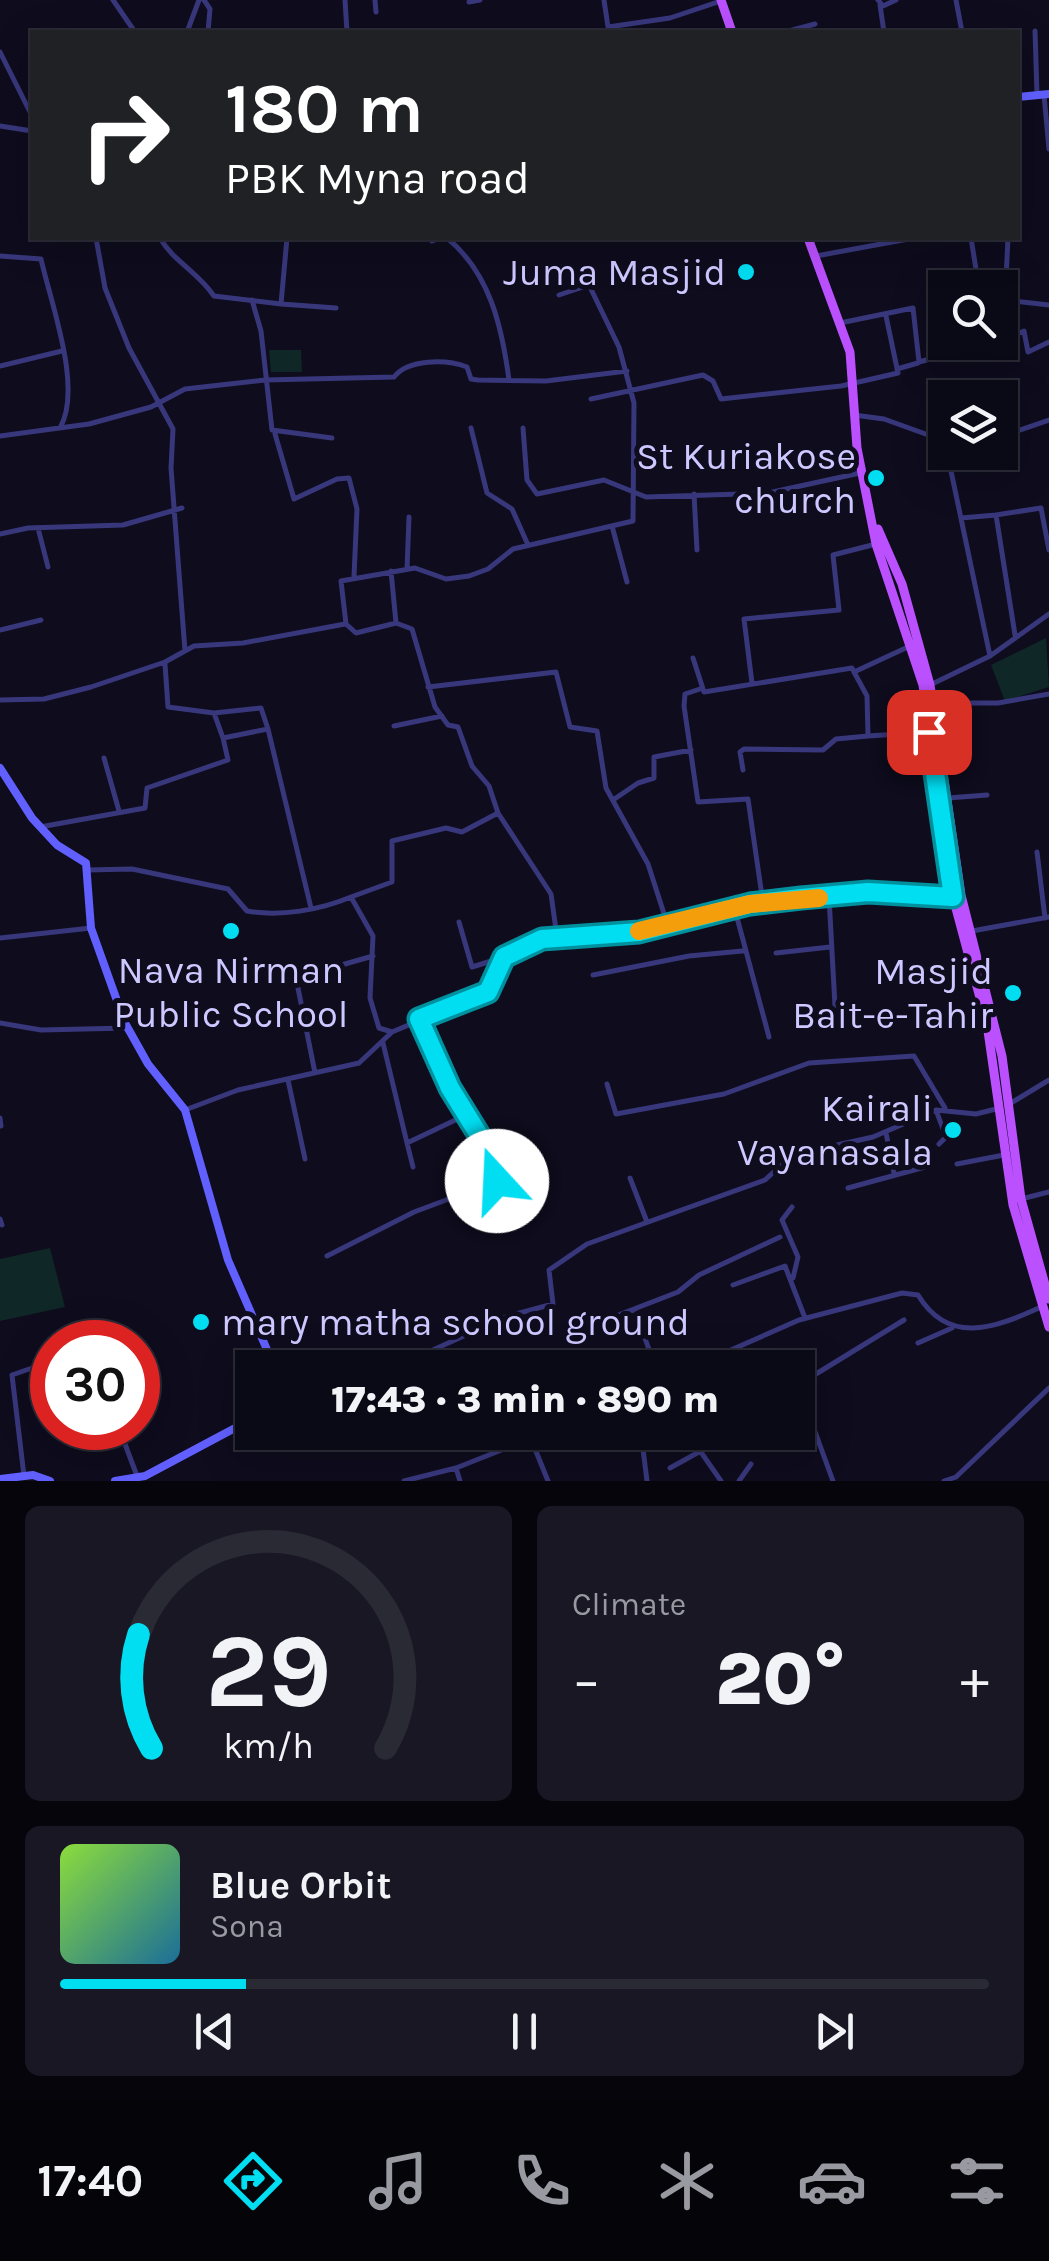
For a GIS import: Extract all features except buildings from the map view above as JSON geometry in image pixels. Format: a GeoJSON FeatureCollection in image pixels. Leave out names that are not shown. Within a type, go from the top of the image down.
{"type":"FeatureCollection","features":[{"type":"Feature","properties":{"kind":"main road"},"geometry":{"type":"LineString","coordinates":[[721,0],[731,30]]}},
{"type":"Feature","properties":{"kind":"main road"},"geometry":{"type":"LineString","coordinates":[[809,240],[850,352],[854,415],[876,527],[934,703],[961,895],[972,931],[1021,1199],[1049,1327]]}},
{"type":"Feature","properties":{"kind":"main road"},"geometry":{"type":"LineString","coordinates":[[876,527],[876,544],[896,583],[913,644],[953,897],[1006,1105],[1004,1155],[1019,1237],[1043,1297]]}},
{"type":"Feature","properties":{"kind":"street"},"geometry":{"type":"LineString","coordinates":[[114,0],[135,30]]}},
{"type":"Feature","properties":{"kind":"street"},"geometry":{"type":"LineString","coordinates":[[188,30],[202,0],[210,9],[208,30]]}},
{"type":"Feature","properties":{"kind":"street"},"geometry":{"type":"LineString","coordinates":[[345,0],[347,30]]}},
{"type":"Feature","properties":{"kind":"street"},"geometry":{"type":"LineString","coordinates":[[375,0],[376,12]]}},
{"type":"Feature","properties":{"kind":"street"},"geometry":{"type":"LineString","coordinates":[[469,2],[480,0]]}},
{"type":"Feature","properties":{"kind":"street"},"geometry":{"type":"LineString","coordinates":[[604,0],[608,26],[670,18],[721,0]]}},
{"type":"Feature","properties":{"kind":"street"},"geometry":{"type":"LineString","coordinates":[[884,30],[879,2],[896,0]]}},
{"type":"Feature","properties":{"kind":"street"},"geometry":{"type":"LineString","coordinates":[[956,0],[962,30]]}},
{"type":"Feature","properties":{"kind":"street"},"geometry":{"type":"LineString","coordinates":[[792,30],[815,24]]}},
{"type":"Feature","properties":{"kind":"street"},"geometry":{"type":"LineString","coordinates":[[1035,31],[1049,150]]}},
{"type":"Feature","properties":{"kind":"street"},"geometry":{"type":"LineString","coordinates":[[0,52],[30,112]]}},
{"type":"Feature","properties":{"kind":"street"},"geometry":{"type":"LineString","coordinates":[[0,126],[30,131]]}},
{"type":"Feature","properties":{"kind":"street"},"geometry":{"type":"LineString","coordinates":[[96,240],[104,288],[128,348],[173,430],[174,510],[185,651]]}},
{"type":"Feature","properties":{"kind":"street"},"geometry":{"type":"LineString","coordinates":[[161,240],[169,254],[202,277],[214,296],[336,308]]}},
{"type":"Feature","properties":{"kind":"street"},"geometry":{"type":"LineString","coordinates":[[281,304],[286,240]]}},
{"type":"Feature","properties":{"kind":"street"},"geometry":{"type":"LineString","coordinates":[[432,241],[436,240]]}},
{"type":"Feature","properties":{"kind":"street"},"geometry":{"type":"LineString","coordinates":[[447,240],[468,257],[497,312],[509,380]]}},
{"type":"Feature","properties":{"kind":"street"},"geometry":{"type":"LineString","coordinates":[[816,256],[893,240]]}},
{"type":"Feature","properties":{"kind":"street"},"geometry":{"type":"LineString","coordinates":[[972,240],[976,270]]}},
{"type":"Feature","properties":{"kind":"street"},"geometry":{"type":"LineString","coordinates":[[1008,240],[1005,300],[1049,305]]}},
{"type":"Feature","properties":{"kind":"street"},"geometry":{"type":"LineString","coordinates":[[0,256],[40,258],[69,386],[67,417],[60,428]]}},
{"type":"Feature","properties":{"kind":"street"},"geometry":{"type":"LineString","coordinates":[[557,936],[551,894],[498,813],[489,786],[472,766],[458,727],[448,724],[442,716],[428,687],[412,628],[396,623],[356,633],[346,624],[338,588],[341,581],[354,576],[407,569],[446,579],[469,576],[488,569],[513,549],[633,521],[632,392],[610,322],[589,285],[559,295]]}},
{"type":"Feature","properties":{"kind":"street"},"geometry":{"type":"LineString","coordinates":[[252,300],[275,434],[294,499],[345,476],[352,482],[357,509],[354,576]]}},
{"type":"Feature","properties":{"kind":"street"},"geometry":{"type":"LineString","coordinates":[[840,323],[913,308],[919,362]]}},
{"type":"Feature","properties":{"kind":"street"},"geometry":{"type":"LineString","coordinates":[[886,316],[897,370]]}},
{"type":"Feature","properties":{"kind":"street"},"geometry":{"type":"LineString","coordinates":[[1018,333],[1024,331],[1028,352],[1049,342]]}},
{"type":"Feature","properties":{"kind":"street"},"geometry":{"type":"LineString","coordinates":[[0,366],[62,352]]}},
{"type":"Feature","properties":{"kind":"street"},"geometry":{"type":"LineString","coordinates":[[592,399],[597,394],[632,392],[703,376],[713,381],[721,399],[852,384],[928,360]]}},
{"type":"Feature","properties":{"kind":"street"},"geometry":{"type":"LineString","coordinates":[[0,436],[60,428],[160,402],[185,388],[265,380],[394,377],[400,369],[422,363],[460,364],[471,379],[626,372]]}},
{"type":"Feature","properties":{"kind":"street"},"geometry":{"type":"LineString","coordinates":[[854,415],[884,420],[928,435]]}},
{"type":"Feature","properties":{"kind":"street"},"geometry":{"type":"LineString","coordinates":[[1018,432],[1049,420]]}},
{"type":"Feature","properties":{"kind":"street"},"geometry":{"type":"LineString","coordinates":[[472,428],[487,494],[512,509],[528,545]]}},
{"type":"Feature","properties":{"kind":"street"},"geometry":{"type":"LineString","coordinates":[[523,428],[532,492],[604,480],[635,496],[768,493],[863,472]]}},
{"type":"Feature","properties":{"kind":"street"},"geometry":{"type":"LineString","coordinates":[[275,434],[332,438]]}},
{"type":"Feature","properties":{"kind":"street"},"geometry":{"type":"LineString","coordinates":[[951,470],[990,656]]}},
{"type":"Feature","properties":{"kind":"street"},"geometry":{"type":"LineString","coordinates":[[694,494],[697,550]]}},
{"type":"Feature","properties":{"kind":"street"},"geometry":{"type":"LineString","coordinates":[[0,534],[38,528],[123,525],[182,508]]}},
{"type":"Feature","properties":{"kind":"street"},"geometry":{"type":"LineString","coordinates":[[961,518],[1041,508],[1049,550]]}},
{"type":"Feature","properties":{"kind":"street"},"geometry":{"type":"LineString","coordinates":[[996,515],[1014,635]]}},
{"type":"Feature","properties":{"kind":"street"},"geometry":{"type":"LineString","coordinates":[[407,569],[409,517]]}},
{"type":"Feature","properties":{"kind":"street"},"geometry":{"type":"LineString","coordinates":[[612,526],[627,582]]}},
{"type":"Feature","properties":{"kind":"street"},"geometry":{"type":"LineString","coordinates":[[38,528],[48,567]]}},
{"type":"Feature","properties":{"kind":"street"},"geometry":{"type":"LineString","coordinates":[[752,684],[744,619],[839,610],[833,555],[876,544]]}},
{"type":"Feature","properties":{"kind":"street"},"geometry":{"type":"LineString","coordinates":[[391,571],[396,623]]}},
{"type":"Feature","properties":{"kind":"street"},"geometry":{"type":"LineString","coordinates":[[930,685],[990,656],[1014,635],[1049,614]]}},
{"type":"Feature","properties":{"kind":"street"},"geometry":{"type":"LineString","coordinates":[[0,630],[41,620]]}},
{"type":"Feature","properties":{"kind":"street"},"geometry":{"type":"LineString","coordinates":[[0,700],[44,698],[165,662],[185,651],[346,624]]}},
{"type":"Feature","properties":{"kind":"street"},"geometry":{"type":"LineString","coordinates":[[854,672],[913,644]]}},
{"type":"Feature","properties":{"kind":"street"},"geometry":{"type":"LineString","coordinates":[[693,658],[700,689]]}},
{"type":"Feature","properties":{"kind":"street"},"geometry":{"type":"LineString","coordinates":[[165,662],[168,707],[214,713],[261,708],[311,908]]}},
{"type":"Feature","properties":{"kind":"street"},"geometry":{"type":"LineString","coordinates":[[763,902],[748,799],[698,802],[685,694],[852,668],[867,696],[868,736]]}},
{"type":"Feature","properties":{"kind":"street"},"geometry":{"type":"LineString","coordinates":[[428,687],[556,672],[570,727],[597,732],[606,788],[648,864],[666,923]]}},
{"type":"Feature","properties":{"kind":"street"},"geometry":{"type":"LineString","coordinates":[[934,703],[998,703],[1049,694]]}},
{"type":"Feature","properties":{"kind":"street"},"geometry":{"type":"LineString","coordinates":[[40,827],[144,808],[147,788],[228,760],[214,713]]}},
{"type":"Feature","properties":{"kind":"street"},"geometry":{"type":"LineString","coordinates":[[394,726],[442,716]]}},
{"type":"Feature","properties":{"kind":"street"},"geometry":{"type":"LineString","coordinates":[[223,738],[268,730]]}},
{"type":"Feature","properties":{"kind":"street"},"geometry":{"type":"LineString","coordinates":[[743,770],[740,752],[744,749],[824,750],[836,739],[929,732]]}},
{"type":"Feature","properties":{"kind":"street"},"geometry":{"type":"LineString","coordinates":[[613,800],[638,783],[654,778],[654,757],[692,750]]}},
{"type":"Feature","properties":{"kind":"street"},"geometry":{"type":"LineString","coordinates":[[104,758],[119,811]]}},
{"type":"Feature","properties":{"kind":"street"},"geometry":{"type":"LineString","coordinates":[[0,768],[57,846],[86,863],[91,928],[128,1028],[164,1088],[185,1110],[228,1260],[266,1350]]}},
{"type":"Feature","properties":{"kind":"street"},"geometry":{"type":"LineString","coordinates":[[948,798],[987,795]]}},
{"type":"Feature","properties":{"kind":"street"},"geometry":{"type":"LineString","coordinates":[[87,870],[132,870],[228,888],[247,911],[264,914],[311,908],[392,882],[392,841],[446,828],[462,832],[498,813]]}},
{"type":"Feature","properties":{"kind":"street"},"geometry":{"type":"LineString","coordinates":[[972,931],[1047,917],[1037,852]]}},
{"type":"Feature","properties":{"kind":"street"},"geometry":{"type":"LineString","coordinates":[[459,922],[472,967],[557,936],[639,932],[763,902],[868,892],[953,897]]}},
{"type":"Feature","properties":{"kind":"street"},"geometry":{"type":"LineString","coordinates":[[350,897],[373,936],[370,998],[379,1028],[392,1032]]}},
{"type":"Feature","properties":{"kind":"street"},"geometry":{"type":"LineString","coordinates":[[829,898],[834,1006]]}},
{"type":"Feature","properties":{"kind":"street"},"geometry":{"type":"LineString","coordinates":[[735,909],[742,951],[769,1037]]}},
{"type":"Feature","properties":{"kind":"street"},"geometry":{"type":"LineString","coordinates":[[0,938],[91,928]]}},
{"type":"Feature","properties":{"kind":"street"},"geometry":{"type":"LineString","coordinates":[[776,953],[830,947]]}},
{"type":"Feature","properties":{"kind":"street"},"geometry":{"type":"LineString","coordinates":[[592,975],[689,956],[742,951]]}},
{"type":"Feature","properties":{"kind":"street"},"geometry":{"type":"LineString","coordinates":[[315,1073],[296,978],[374,956]]}},
{"type":"Feature","properties":{"kind":"street"},"geometry":{"type":"LineString","coordinates":[[185,1110],[238,1090],[359,1063],[392,1032],[488,992],[504,957]]}},
{"type":"Feature","properties":{"kind":"street"},"geometry":{"type":"LineString","coordinates":[[327,1256],[414,1212],[497,1181],[487,1148],[450,1088],[419,1019]]}},
{"type":"Feature","properties":{"kind":"street"},"geometry":{"type":"LineString","coordinates":[[0,1023],[41,1030],[128,1028]]}},
{"type":"Feature","properties":{"kind":"street"},"geometry":{"type":"LineString","coordinates":[[383,1044],[413,1167]]}},
{"type":"Feature","properties":{"kind":"street"},"geometry":{"type":"LineString","coordinates":[[607,1084],[616,1114],[632,1114],[678,1100],[724,1094],[809,1063],[914,1056],[945,1108]]}},
{"type":"Feature","properties":{"kind":"street"},"geometry":{"type":"LineString","coordinates":[[288,1080],[304,1159]]}},
{"type":"Feature","properties":{"kind":"street"},"geometry":{"type":"LineString","coordinates":[[433,1350],[508,1316],[554,1304],[549,1270],[587,1244],[765,1180],[792,1155],[886,1133],[936,1110],[976,1114],[1006,1105],[1049,1080]]}},
{"type":"Feature","properties":{"kind":"street"},"geometry":{"type":"LineString","coordinates":[[936,1110],[946,1137],[938,1144]]}},
{"type":"Feature","properties":{"kind":"street"},"geometry":{"type":"LineString","coordinates":[[406,1143],[468,1114]]}},
{"type":"Feature","properties":{"kind":"street"},"geometry":{"type":"LineString","coordinates":[[0,1118],[1,1126]]}},
{"type":"Feature","properties":{"kind":"street"},"geometry":{"type":"LineString","coordinates":[[886,1133],[894,1174]]}},
{"type":"Feature","properties":{"kind":"street"},"geometry":{"type":"LineString","coordinates":[[957,1164],[1004,1155]]}},
{"type":"Feature","properties":{"kind":"street"},"geometry":{"type":"LineString","coordinates":[[848,1188],[924,1167]]}},
{"type":"Feature","properties":{"kind":"street"},"geometry":{"type":"LineString","coordinates":[[630,1178],[647,1222]]}},
{"type":"Feature","properties":{"kind":"street"},"geometry":{"type":"LineString","coordinates":[[1021,1199],[1049,1192]]}},
{"type":"Feature","properties":{"kind":"street"},"geometry":{"type":"LineString","coordinates":[[792,1207],[782,1220],[798,1257],[793,1278]]}},
{"type":"Feature","properties":{"kind":"street"},"geometry":{"type":"LineString","coordinates":[[587,1327],[678,1292],[698,1276],[780,1237]]}},
{"type":"Feature","properties":{"kind":"street"},"geometry":{"type":"LineString","coordinates":[[733,1286],[785,1266],[793,1278],[804,1318]]}},
{"type":"Feature","properties":{"kind":"street"},"geometry":{"type":"LineString","coordinates":[[731,1350],[804,1318],[902,1293],[918,1295],[927,1310],[952,1328]]}},
{"type":"Feature","properties":{"kind":"street"},"geometry":{"type":"LineString","coordinates":[[918,1344],[952,1328],[972,1329],[1043,1297]]}},
{"type":"Feature","properties":{"kind":"street"},"geometry":{"type":"LineString","coordinates":[[634,1309],[649,1350]]}},
{"type":"Feature","properties":{"kind":"street"},"geometry":{"type":"LineString","coordinates":[[815,1375],[904,1320]]}},
{"type":"Feature","properties":{"kind":"street"},"geometry":{"type":"LineString","coordinates":[[24,1476],[12,1376],[30,1369]]}},
{"type":"Feature","properties":{"kind":"street"},"geometry":{"type":"LineString","coordinates":[[944,1481],[956,1477],[1049,1388]]}},
{"type":"Feature","properties":{"kind":"street"},"geometry":{"type":"LineString","coordinates":[[115,1481],[190,1454],[235,1425]]}},
{"type":"Feature","properties":{"kind":"street"},"geometry":{"type":"LineString","coordinates":[[815,1433],[832,1481]]}},
{"type":"Feature","properties":{"kind":"street"},"geometry":{"type":"LineString","coordinates":[[127,1450],[137,1476]]}},
{"type":"Feature","properties":{"kind":"street"},"geometry":{"type":"LineString","coordinates":[[404,1481],[456,1468],[502,1450]]}},
{"type":"Feature","properties":{"kind":"street"},"geometry":{"type":"LineString","coordinates":[[535,1450],[548,1481]]}},
{"type":"Feature","properties":{"kind":"street"},"geometry":{"type":"LineString","coordinates":[[643,1450],[647,1481]]}},
{"type":"Feature","properties":{"kind":"street"},"geometry":{"type":"LineString","coordinates":[[670,1468],[699,1452],[721,1481]]}},
{"type":"Feature","properties":{"kind":"street"},"geometry":{"type":"LineString","coordinates":[[738,1481],[751,1464]]}},
{"type":"Feature","properties":{"kind":"street"},"geometry":{"type":"LineString","coordinates":[[456,1468],[460,1481]]}},
{"type":"Feature","properties":{"kind":"street"},"geometry":{"type":"LineString","coordinates":[[0,1479],[24,1476],[50,1481]]}},
{"type":"Feature","properties":{"kind":"green space"},"geometry":{"type":"Polygon","coordinates":[[[269,350],[301,350],[302,372],[271,372],[269,350]]]}},
{"type":"Feature","properties":{"kind":"green space"},"geometry":{"type":"Polygon","coordinates":[[[1046,638],[1049,687],[1005,701],[991,665],[1046,638]]]}},
{"type":"Feature","properties":{"kind":"green space"},"geometry":{"type":"Polygon","coordinates":[[[50,1248],[65,1307],[0,1321],[0,1259],[50,1248]]]}},
{"type":"Feature","properties":{"kind":"slow traffic"},"geometry":{"type":"LineString","coordinates":[[639,931],[750,904],[819,898]]}},
{"type":"Feature","properties":{"kind":"place","name":"Juma Masjid"},"geometry":{"type":"Point","coordinates":[746,272]}},
{"type":"Feature","properties":{"kind":"place","name":"St Kuriakose church"},"geometry":{"type":"Point","coordinates":[876,478]}},
{"type":"Feature","properties":{"kind":"place","name":"Nava Nirman Public School"},"geometry":{"type":"Point","coordinates":[231,931]}},
{"type":"Feature","properties":{"kind":"place","name":"Masjid Bait-e-Tahir"},"geometry":{"type":"Point","coordinates":[1013,993]}},
{"type":"Feature","properties":{"kind":"place","name":"Kairali Vayanasala"},"geometry":{"type":"Point","coordinates":[953,1130]}},
{"type":"Feature","properties":{"kind":"place","name":"mary matha school ground"},"geometry":{"type":"Point","coordinates":[201,1322]}},
{"type":"Feature","properties":{"kind":"route"},"geometry":{"type":"LineString","coordinates":[[497,1181],[487,1148],[450,1088],[419,1019],[488,992],[504,957],[542,939],[639,932],[678,919],[801,898],[837,898],[868,892],[953,897],[929,732]]}}]}
